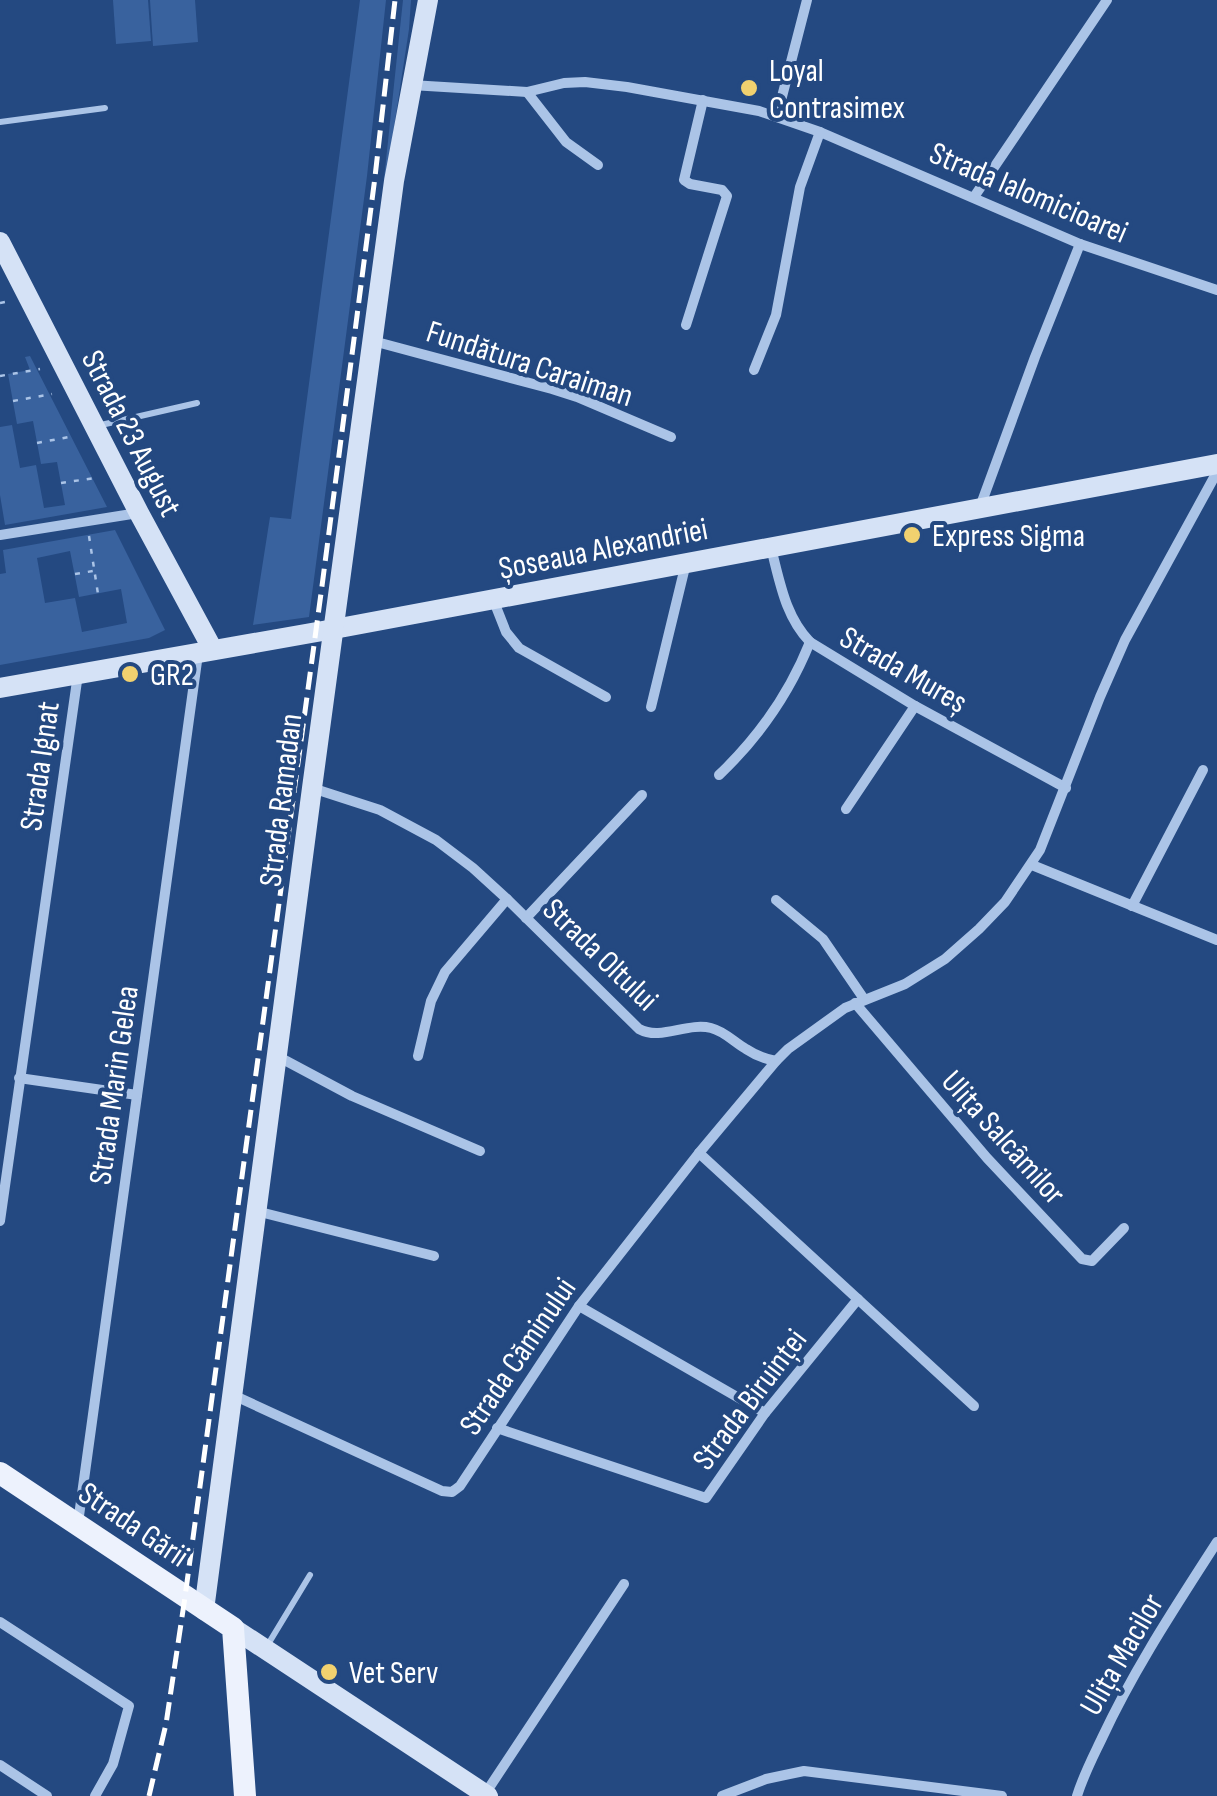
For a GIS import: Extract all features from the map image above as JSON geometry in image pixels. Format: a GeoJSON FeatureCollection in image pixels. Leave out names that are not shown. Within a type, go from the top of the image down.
{"type":"FeatureCollection","features":[{"type":"Feature","properties":{"kind":"main road","name":"Strada Gării"},"geometry":{"type":"LineString","coordinates":[[0,1473],[233,1628]]}},
{"type":"Feature","properties":{"kind":"main road"},"geometry":{"type":"LineString","coordinates":[[233,1628],[245,1796]]}},
{"type":"Feature","properties":{"kind":"street","name":"Strada Ramadan"},"geometry":{"type":"LineString","coordinates":[[204,1610],[394,181],[428,0]]}},
{"type":"Feature","properties":{"kind":"street"},"geometry":{"type":"LineString","coordinates":[[777,116],[808,0]]}},
{"type":"Feature","properties":{"kind":"street"},"geometry":{"type":"LineString","coordinates":[[974,198],[1106,0]]}},
{"type":"Feature","properties":{"kind":"street","name":"Strada Ialomicioarei"},"geometry":{"type":"LineString","coordinates":[[411,85],[527,92],[585,82],[627,86],[777,116],[1080,244],[1217,290]]}},
{"type":"Feature","properties":{"kind":"street"},"geometry":{"type":"LineString","coordinates":[[527,92],[566,142],[598,164]]}},
{"type":"Feature","properties":{"kind":"street"},"geometry":{"type":"LineString","coordinates":[[686,325],[727,196],[722,190],[684,180],[703,100]]}},
{"type":"Feature","properties":{"kind":"street"},"geometry":{"type":"LineString","coordinates":[[754,370],[776,315],[800,188],[820,132]]}},
{"type":"Feature","properties":{"kind":"street","name":"Strada 23 August"},"geometry":{"type":"LineString","coordinates":[[0,242],[206,651]]}},
{"type":"Feature","properties":{"kind":"street"},"geometry":{"type":"LineString","coordinates":[[980,508],[1080,244]]}},
{"type":"Feature","properties":{"kind":"street","name":"Fundătura Caraiman"},"geometry":{"type":"LineString","coordinates":[[372,341],[552,388],[671,437]]}},
{"type":"Feature","properties":{"kind":"street"},"geometry":{"type":"LineString","coordinates":[[776,1062],[799,1041],[859,1001],[906,984],[945,959],[1005,902],[1032,865],[1126,640],[1217,468]]}},
{"type":"Feature","properties":{"kind":"street","name":"Șoseaua Alexandriei"},"geometry":{"type":"LineString","coordinates":[[0,688],[1217,468]]}},
{"type":"Feature","properties":{"kind":"street"},"geometry":{"type":"LineString","coordinates":[[0,536],[138,513]]}},
{"type":"Feature","properties":{"kind":"street","name":"Strada Mureș"},"geometry":{"type":"LineString","coordinates":[[771,548],[789,613],[810,642],[915,706],[1066,788]]}},
{"type":"Feature","properties":{"kind":"street"},"geometry":{"type":"LineString","coordinates":[[651,707],[686,563]]}},
{"type":"Feature","properties":{"kind":"street"},"geometry":{"type":"LineString","coordinates":[[493,599],[506,632],[519,648],[606,697]]}},
{"type":"Feature","properties":{"kind":"street"},"geometry":{"type":"LineString","coordinates":[[719,775],[760,730],[801,664],[810,642]]}},
{"type":"Feature","properties":{"kind":"street","name":"Strada Marin Gelea"},"geometry":{"type":"LineString","coordinates":[[78,1524],[137,1095],[206,651]]}},
{"type":"Feature","properties":{"kind":"street","name":"Strada Ignat"},"geometry":{"type":"LineString","coordinates":[[0,1221],[78,674]]}},
{"type":"Feature","properties":{"kind":"street"},"geometry":{"type":"LineString","coordinates":[[846,808],[915,706]]}},
{"type":"Feature","properties":{"kind":"street"},"geometry":{"type":"LineString","coordinates":[[1132,906],[1203,770]]}},
{"type":"Feature","properties":{"kind":"street","name":"Strada Oltului"},"geometry":{"type":"LineString","coordinates":[[312,788],[380,810],[420,830],[473,868],[639,1029],[654,1033],[698,1026],[712,1028],[752,1053],[776,1062]]}},
{"type":"Feature","properties":{"kind":"street"},"geometry":{"type":"LineString","coordinates":[[526,918],[642,795]]}},
{"type":"Feature","properties":{"kind":"street"},"geometry":{"type":"LineString","coordinates":[[1032,865],[1217,940]]}},
{"type":"Feature","properties":{"kind":"street"},"geometry":{"type":"LineString","coordinates":[[418,1056],[431,1002],[445,972],[507,899]]}},
{"type":"Feature","properties":{"kind":"street"},"geometry":{"type":"LineString","coordinates":[[776,900],[823,939],[859,1001]]}},
{"type":"Feature","properties":{"kind":"street","name":"Ulița Salcâmilor"},"geometry":{"type":"LineString","coordinates":[[859,1001],[987,1158],[1082,1260],[1092,1261],[1124,1228]]}},
{"type":"Feature","properties":{"kind":"street"},"geometry":{"type":"LineString","coordinates":[[277,1056],[352,1096],[480,1150]]}},
{"type":"Feature","properties":{"kind":"street","name":"Strada Căminului"},"geometry":{"type":"LineString","coordinates":[[233,1395],[442,1491],[452,1492],[460,1486],[579,1306],[776,1062]]}},
{"type":"Feature","properties":{"kind":"street"},"geometry":{"type":"LineString","coordinates":[[19,1078],[137,1095]]}},
{"type":"Feature","properties":{"kind":"street"},"geometry":{"type":"LineString","coordinates":[[699,1153],[974,1406]]}},
{"type":"Feature","properties":{"kind":"street"},"geometry":{"type":"LineString","coordinates":[[256,1211],[434,1256]]}},
{"type":"Feature","properties":{"kind":"street","name":"Strada Biruinței"},"geometry":{"type":"LineString","coordinates":[[496,1428],[706,1498],[765,1413],[858,1299]]}},
{"type":"Feature","properties":{"kind":"street"},"geometry":{"type":"LineString","coordinates":[[579,1306],[765,1413]]}},
{"type":"Feature","properties":{"kind":"street","name":"Ulița Macilor"},"geometry":{"type":"LineString","coordinates":[[1077,1796],[1110,1719],[1149,1646],[1217,1542]]}},
{"type":"Feature","properties":{"kind":"street"},"geometry":{"type":"LineString","coordinates":[[233,1628],[486,1795],[624,1584]]}},
{"type":"Feature","properties":{"kind":"street"},"geometry":{"type":"LineString","coordinates":[[0,1622],[129,1706],[113,1764],[95,1796]]}},
{"type":"Feature","properties":{"kind":"street"},"geometry":{"type":"LineString","coordinates":[[0,1764],[47,1796]]}},
{"type":"Feature","properties":{"kind":"street"},"geometry":{"type":"LineString","coordinates":[[722,1796],[766,1779],[804,1771],[1002,1796]]}},
{"type":"Feature","properties":{"kind":"lane"},"geometry":{"type":"LineString","coordinates":[[0,122],[105,108]]}},
{"type":"Feature","properties":{"kind":"lane"},"geometry":{"type":"LineString","coordinates":[[95,427],[197,404]]}},
{"type":"Feature","properties":{"kind":"lane"},"geometry":{"type":"LineString","coordinates":[[265,1650],[310,1574]]}},
{"type":"Feature","properties":{"kind":"path"},"geometry":{"type":"LineString","coordinates":[[0,376],[40,369]]}},
{"type":"Feature","properties":{"kind":"path"},"geometry":{"type":"LineString","coordinates":[[12,401],[52,394]]}},
{"type":"Feature","properties":{"kind":"path"},"geometry":{"type":"LineString","coordinates":[[38,443],[74,436]]}},
{"type":"Feature","properties":{"kind":"path"},"geometry":{"type":"LineString","coordinates":[[61,483],[96,478]]}},
{"type":"Feature","properties":{"kind":"path"},"geometry":{"type":"LineString","coordinates":[[86,522],[98,594]]}},
{"type":"Feature","properties":{"kind":"path"},"geometry":{"type":"LineString","coordinates":[[75,574],[94,570]]}},
{"type":"Feature","properties":{"kind":"shaded area"},"geometry":{"type":"Polygon","coordinates":[[[113,0],[148,0],[151,41],[116,44],[113,0]]]}},
{"type":"Feature","properties":{"kind":"shaded area"},"geometry":{"type":"Polygon","coordinates":[[[150,0],[195,0],[198,42],[153,46],[150,0]]]}},
{"type":"Feature","properties":{"kind":"shaded area"},"geometry":{"type":"Polygon","coordinates":[[[360,0],[386,0],[309,617],[253,625],[270,517],[291,519],[360,0]]]}},
{"type":"Feature","properties":{"kind":"shaded area"},"geometry":{"type":"Polygon","coordinates":[[[403,0],[411,0],[409,29],[386,180],[384,179],[403,0]]]}},
{"type":"Feature","properties":{"kind":"shaded area"},"geometry":{"type":"Polygon","coordinates":[[[30,356],[107,507],[5,525],[0,495],[0,427],[12,425],[20,468],[36,465],[44,508],[65,505],[57,462],[41,464],[33,421],[17,424],[8,374],[30,370],[25,357],[30,356]]]}},
{"type":"Feature","properties":{"kind":"shaded area"},"geometry":{"type":"Polygon","coordinates":[[[115,530],[165,630],[149,638],[0,665],[0,574],[6,573],[3,550],[115,530]],[[70,551],[37,558],[45,603],[75,598],[82,632],[127,623],[121,589],[79,597],[70,551]]]}},
{"type":"Feature","properties":{"kind":"railway"},"geometry":{"type":"LineString","coordinates":[[149,1796],[166,1724],[185,1597],[322,586],[395,0]]}},
{"type":"Feature","properties":{"kind":"place","name":"Loyal Contrasimex"},"geometry":{"type":"Point","coordinates":[749,88]}},
{"type":"Feature","properties":{"kind":"place","name":"Express Sigma"},"geometry":{"type":"Point","coordinates":[912,535]}},
{"type":"Feature","properties":{"kind":"place","name":"GR2"},"geometry":{"type":"Point","coordinates":[130,674]}},
{"type":"Feature","properties":{"kind":"place","name":"Vet Serv"},"geometry":{"type":"Point","coordinates":[329,1672]}}]}
